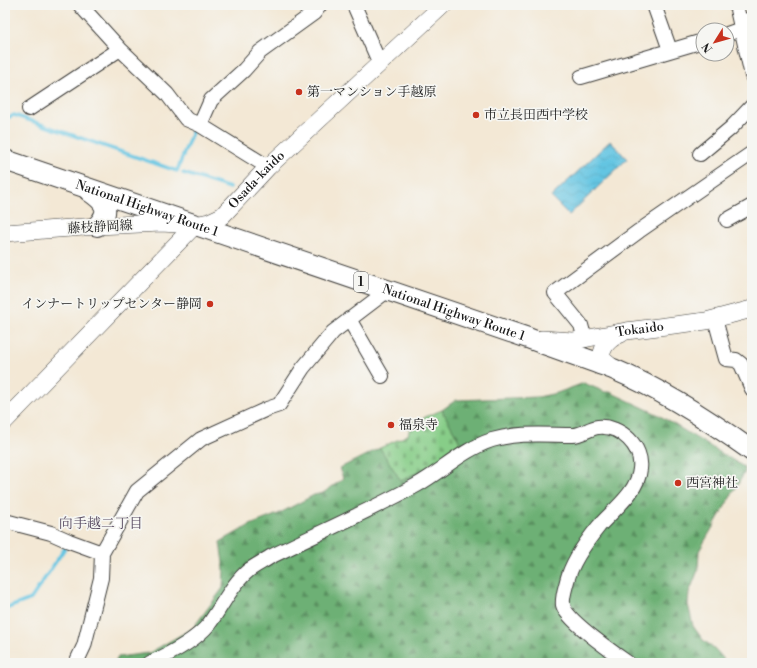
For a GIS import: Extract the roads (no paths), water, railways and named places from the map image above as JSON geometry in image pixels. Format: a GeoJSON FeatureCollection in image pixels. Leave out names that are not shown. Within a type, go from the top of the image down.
{"type":"FeatureCollection","features":[{"type":"Feature","properties":{"kind":"highway","name":"National Highway Route 1"},"geometry":{"type":"LineString","coordinates":[[5,160],[89,191],[195,225],[528,338],[614,369],[661,393],[752,451]]}},
{"type":"Feature","properties":{"kind":"highway"},"geometry":{"type":"LineString","coordinates":[[89,191],[103,201],[106,208],[104,219],[97,226]]}},
{"type":"Feature","properties":{"kind":"main road","name":"Osada-kaido"},"geometry":{"type":"LineString","coordinates":[[195,225],[209,222],[222,216],[268,167],[443,5]]}},
{"type":"Feature","properties":{"kind":"main road","name":"藤枝静岡線"},"geometry":{"type":"LineString","coordinates":[[5,233],[161,223],[195,225]]}},
{"type":"Feature","properties":{"kind":"main road"},"geometry":{"type":"LineString","coordinates":[[5,421],[195,225]]}},
{"type":"Feature","properties":{"kind":"main road","name":"Tokaido"},"geometry":{"type":"LineString","coordinates":[[528,338],[573,341],[585,340],[626,332],[715,319],[752,309]]}},
{"type":"Feature","properties":{"kind":"main road"},"geometry":{"type":"LineString","coordinates":[[614,369],[602,358],[602,350],[605,344],[616,336],[626,332]]}},
{"type":"Feature","properties":{"kind":"street"},"geometry":{"type":"LineString","coordinates":[[80,5],[120,49],[167,94],[186,119],[200,125],[268,167]]}},
{"type":"Feature","properties":{"kind":"street"},"geometry":{"type":"LineString","coordinates":[[200,125],[211,100],[244,70],[260,52],[314,13],[320,5]]}},
{"type":"Feature","properties":{"kind":"street"},"geometry":{"type":"LineString","coordinates":[[354,5],[380,64]]}},
{"type":"Feature","properties":{"kind":"street"},"geometry":{"type":"LineString","coordinates":[[654,5],[670,50]]}},
{"type":"Feature","properties":{"kind":"street"},"geometry":{"type":"LineString","coordinates":[[736,5],[744,24],[752,76]]}},
{"type":"Feature","properties":{"kind":"street"},"geometry":{"type":"LineString","coordinates":[[735,29],[744,24]]}},
{"type":"Feature","properties":{"kind":"street"},"geometry":{"type":"LineString","coordinates":[[581,77],[695,43]]}},
{"type":"Feature","properties":{"kind":"street"},"geometry":{"type":"LineString","coordinates":[[29,109],[120,49]]}},
{"type":"Feature","properties":{"kind":"street"},"geometry":{"type":"LineString","coordinates":[[700,154],[731,128],[752,106]]}},
{"type":"Feature","properties":{"kind":"street"},"geometry":{"type":"LineString","coordinates":[[585,340],[581,325],[555,293],[639,231],[752,153]]}},
{"type":"Feature","properties":{"kind":"street"},"geometry":{"type":"LineString","coordinates":[[727,220],[752,206]]}},
{"type":"Feature","properties":{"kind":"street"},"geometry":{"type":"LineString","coordinates":[[76,663],[84,646],[101,578],[102,553],[137,491],[147,481],[201,439],[279,405],[292,384],[333,332],[348,319],[387,291]]}},
{"type":"Feature","properties":{"kind":"street"},"geometry":{"type":"LineString","coordinates":[[348,319],[382,376]]}},
{"type":"Feature","properties":{"kind":"street"},"geometry":{"type":"LineString","coordinates":[[715,319],[726,359],[736,360],[741,364],[752,389]]}},
{"type":"Feature","properties":{"kind":"street"},"geometry":{"type":"LineString","coordinates":[[150,663],[198,634],[208,624],[223,600],[249,570],[270,557],[418,485],[480,445],[493,440],[517,435],[576,435],[601,427],[619,433],[635,445],[641,461],[639,477],[627,495],[598,527],[577,557],[569,575],[563,603],[567,613],[575,621],[628,663]]}},
{"type":"Feature","properties":{"kind":"street"},"geometry":{"type":"LineString","coordinates":[[7,526],[51,532],[69,542],[102,553]]}},
{"type":"Feature","properties":{"kind":"water"},"geometry":{"type":"Polygon","coordinates":[[[610,141],[627,159],[569,215],[551,197],[610,141]]]}},
{"type":"Feature","properties":{"kind":"waterway"},"geometry":{"type":"LineString","coordinates":[[5,119],[14,115],[177,171],[194,127]]}},
{"type":"Feature","properties":{"kind":"waterway"},"geometry":{"type":"LineString","coordinates":[[183,173],[230,188]]}},
{"type":"Feature","properties":{"kind":"waterway"},"geometry":{"type":"LineString","coordinates":[[5,609],[31,599],[67,545]]}},
{"type":"Feature","properties":{"kind":"place","name":"第一マンション手越原"},"geometry":{"type":"Point","coordinates":[299,92]}},
{"type":"Feature","properties":{"kind":"place","name":"市立長田西中学校"},"geometry":{"type":"Point","coordinates":[476,115]}},
{"type":"Feature","properties":{"kind":"place","name":"インナートリップセンター静岡"},"geometry":{"type":"Point","coordinates":[210,304]}},
{"type":"Feature","properties":{"kind":"place","name":"福泉寺"},"geometry":{"type":"Point","coordinates":[391,425]}},
{"type":"Feature","properties":{"kind":"place","name":"西宮神社"},"geometry":{"type":"Point","coordinates":[678,483]}},
{"type":"Feature","properties":{"kind":"district","name":"向手越二丁目"},"geometry":{"type":"Point","coordinates":[101,524]}}]}
